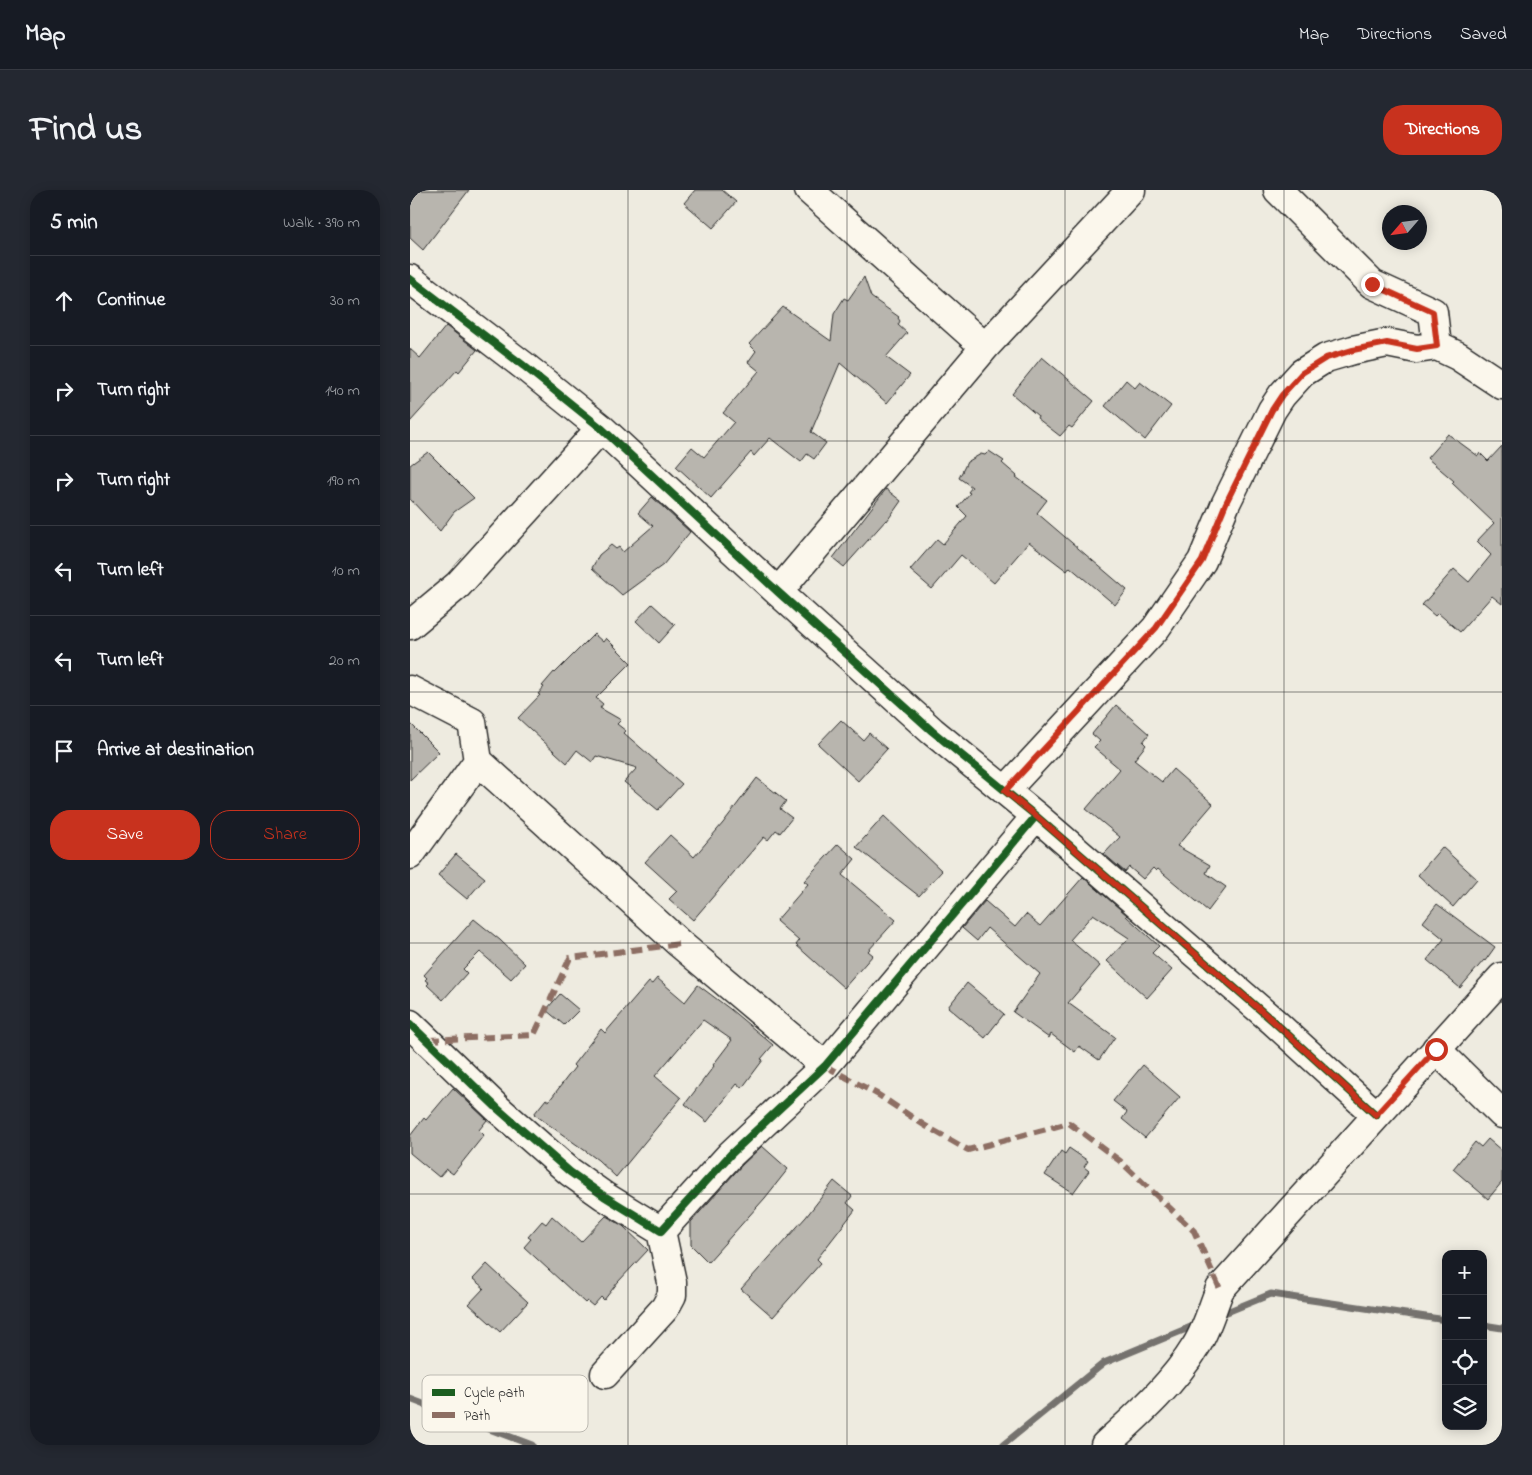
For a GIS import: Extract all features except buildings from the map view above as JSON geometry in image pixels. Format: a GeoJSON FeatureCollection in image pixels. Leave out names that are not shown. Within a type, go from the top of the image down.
{"type":"FeatureCollection","features":[{"type":"Feature","properties":{"kind":"street"},"geometry":{"type":"LineString","coordinates":[[809,190],[986,347]]}},
{"type":"Feature","properties":{"kind":"street"},"geometry":{"type":"LineString","coordinates":[[778,592],[986,347],[1131,190]]}},
{"type":"Feature","properties":{"kind":"street"},"geometry":{"type":"LineString","coordinates":[[1278,190],[1372,284],[1433,312],[1437,346]]}},
{"type":"Feature","properties":{"kind":"street"},"geometry":{"type":"LineString","coordinates":[[410,279],[524,366],[601,428],[932,731],[1036,816],[1273,1021],[1376,1115]]}},
{"type":"Feature","properties":{"kind":"street"},"geometry":{"type":"LineString","coordinates":[[1005,791],[1156,628],[1202,561],[1226,503],[1272,410],[1282,395],[1302,373],[1326,358],[1361,348],[1387,343],[1417,349],[1437,346],[1458,356],[1502,386]]}},
{"type":"Feature","properties":{"kind":"street"},"geometry":{"type":"LineString","coordinates":[[410,625],[458,585],[601,428]]}},
{"type":"Feature","properties":{"kind":"street"},"geometry":{"type":"LineString","coordinates":[[410,690],[472,722],[478,761],[680,944],[825,1066]]}},
{"type":"Feature","properties":{"kind":"street"},"geometry":{"type":"LineString","coordinates":[[410,855],[478,761]]}},
{"type":"Feature","properties":{"kind":"street"},"geometry":{"type":"LineString","coordinates":[[661,1231],[730,1154],[825,1066],[1036,816]]}},
{"type":"Feature","properties":{"kind":"street"},"geometry":{"type":"LineString","coordinates":[[1105,1445],[1177,1373],[1197,1345],[1220,1289],[1502,977]]}},
{"type":"Feature","properties":{"kind":"street"},"geometry":{"type":"LineString","coordinates":[[410,1024],[498,1109],[570,1172],[604,1196],[661,1231],[672,1282],[672,1295],[665,1308],[605,1374]]}},
{"type":"Feature","properties":{"kind":"street"},"geometry":{"type":"LineString","coordinates":[[1436,1049],[1502,1114]]}},
{"type":"Feature","properties":{"kind":"waterway"},"geometry":{"type":"LineString","coordinates":[[1217,1316],[1271,1294],[1442,1319]]}},
{"type":"Feature","properties":{"kind":"waterway"},"geometry":{"type":"LineString","coordinates":[[1003,1445],[1104,1363],[1198,1324]]}},
{"type":"Feature","properties":{"kind":"waterway"},"geometry":{"type":"LineString","coordinates":[[1487,1326],[1502,1328]]}},
{"type":"Feature","properties":{"kind":"waterway"},"geometry":{"type":"LineString","coordinates":[[410,1399],[422,1404]]}},
{"type":"Feature","properties":{"kind":"waterway"},"geometry":{"type":"LineString","coordinates":[[498,1432],[532,1445]]}},
{"type":"Feature","properties":{"kind":"marked path"},"geometry":{"type":"LineString","coordinates":[[428,1040],[534,1035],[570,958],[680,944]]}},
{"type":"Feature","properties":{"kind":"marked path"},"geometry":{"type":"LineString","coordinates":[[825,1066],[877,1094],[924,1125],[968,1150],[1069,1123],[1120,1161],[1194,1231],[1220,1289]]}},
{"type":"Feature","properties":{"kind":"cycle path"},"geometry":{"type":"LineString","coordinates":[[410,279],[524,366],[601,428],[932,731],[1036,816],[1273,1021],[1376,1115]]}},
{"type":"Feature","properties":{"kind":"cycle path"},"geometry":{"type":"LineString","coordinates":[[410,1024],[498,1109],[570,1172],[604,1196],[661,1231],[731,1154],[825,1066],[1036,816]]}},
{"type":"Feature","properties":{"kind":"route"},"geometry":{"type":"LineString","coordinates":[[1372,284],[1433,312],[1437,346],[1417,349],[1387,343],[1326,358],[1302,373],[1282,395],[1272,410],[1226,503],[1202,561],[1156,628],[1005,791],[1273,1021],[1376,1115],[1436,1049]]}}]}
